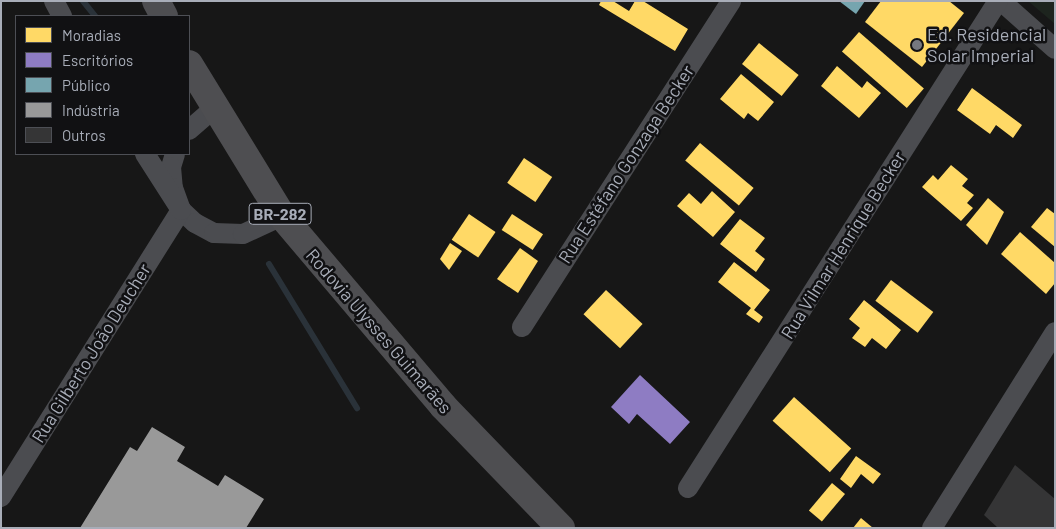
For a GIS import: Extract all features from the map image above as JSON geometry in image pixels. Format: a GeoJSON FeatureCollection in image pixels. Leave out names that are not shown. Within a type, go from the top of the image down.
{"type":"FeatureCollection","features":[{"type":"Feature","properties":{"kind":"highway"},"geometry":{"type":"LineString","coordinates":[[156,1],[163,15]]}},
{"type":"Feature","properties":{"kind":"highway"},"geometry":{"type":"LineString","coordinates":[[175,1],[180,15]]}},
{"type":"Feature","properties":{"kind":"highway","name":"Rodovia Ulysses Guimarães"},"geometry":{"type":"LineString","coordinates":[[190,53],[194,75],[213,110],[282,216],[443,406],[561,528]]}},
{"type":"Feature","properties":{"kind":"street"},"geometry":{"type":"LineString","coordinates":[[54,1],[61,15]]}},
{"type":"Feature","properties":{"kind":"street","name":"Rua Estéfano Gonzaga Becker"},"geometry":{"type":"LineString","coordinates":[[522,327],[730,1]]}},
{"type":"Feature","properties":{"kind":"street"},"geometry":{"type":"LineString","coordinates":[[999,1],[1055,49]]}},
{"type":"Feature","properties":{"kind":"street","name":"Rua Vilmar Henrique Becker"},"geometry":{"type":"LineString","coordinates":[[688,488],[999,1]]}},
{"type":"Feature","properties":{"kind":"street"},"geometry":{"type":"LineString","coordinates":[[190,129],[213,110]]}},
{"type":"Feature","properties":{"kind":"street"},"geometry":{"type":"LineString","coordinates":[[146,155],[181,210],[214,233],[242,234],[282,216]]}},
{"type":"Feature","properties":{"kind":"street"},"geometry":{"type":"LineString","coordinates":[[175,155],[171,167],[181,210]]}},
{"type":"Feature","properties":{"kind":"street","name":"Rua Gilberto João Deucher"},"geometry":{"type":"LineString","coordinates":[[1,497],[181,210]]}},
{"type":"Feature","properties":{"kind":"street"},"geometry":{"type":"LineString","coordinates":[[932,528],[1055,332]]}},
{"type":"Feature","properties":{"kind":"shaded area"},"geometry":{"type":"Polygon","coordinates":[[[1028,1],[1055,1],[1055,24],[1028,1]]]}},
{"type":"Feature","properties":{"kind":"building: Moradias"},"geometry":{"type":"Polygon","coordinates":[[[601,1],[613,1],[629,11],[635,1],[643,1],[688,29],[675,51],[599,5],[601,1]]]}},
{"type":"Feature","properties":{"kind":"building: Moradias","name":"Ed. Residencial Solar Imperial"},"geometry":{"type":"Polygon","coordinates":[[[881,1],[949,1],[964,13],[922,67],[865,22],[881,1]]]}},
{"type":"Feature","properties":{"kind":"building: Moradias"},"geometry":{"type":"Polygon","coordinates":[[[859,32],[924,88],[907,108],[842,52],[859,32]]]}},
{"type":"Feature","properties":{"kind":"building: Moradias"},"geometry":{"type":"Polygon","coordinates":[[[759,43],[799,75],[782,96],[742,64],[759,43]]]}},
{"type":"Feature","properties":{"kind":"building: Moradias"},"geometry":{"type":"Polygon","coordinates":[[[837,66],[862,88],[867,81],[881,93],[859,118],[821,86],[837,66]]]}},
{"type":"Feature","properties":{"kind":"building: Moradias"},"geometry":{"type":"Polygon","coordinates":[[[741,74],[774,102],[758,121],[748,113],[744,119],[720,99],[741,74]]]}},
{"type":"Feature","properties":{"kind":"building: Moradias"},"geometry":{"type":"Polygon","coordinates":[[[972,88],[1022,125],[1013,138],[996,125],[990,134],[957,110],[972,88]]]}},
{"type":"Feature","properties":{"kind":"building: Moradias"},"geometry":{"type":"Polygon","coordinates":[[[700,143],[754,188],[739,206],[685,161],[700,143]]]}},
{"type":"Feature","properties":{"kind":"building: Moradias"},"geometry":{"type":"Polygon","coordinates":[[[524,158],[552,177],[535,202],[507,183],[524,158]]]}},
{"type":"Feature","properties":{"kind":"building: Moradias"},"geometry":{"type":"Polygon","coordinates":[[[951,165],[968,179],[962,186],[974,195],[967,203],[973,208],[961,221],[922,187],[933,175],[938,180],[951,165]]]}},
{"type":"Feature","properties":{"kind":"building: Moradias"},"geometry":{"type":"Polygon","coordinates":[[[712,191],[735,212],[713,237],[677,206],[689,193],[701,204],[712,191]]]}},
{"type":"Feature","properties":{"kind":"building: Moradias"},"geometry":{"type":"Polygon","coordinates":[[[988,198],[1004,212],[987,245],[966,225],[988,198]]]}},
{"type":"Feature","properties":{"kind":"building: Moradias"},"geometry":{"type":"Polygon","coordinates":[[[1047,208],[1055,214],[1055,247],[1031,227],[1047,208]]]}},
{"type":"Feature","properties":{"kind":"building: Moradias"},"geometry":{"type":"Polygon","coordinates":[[[469,214],[496,232],[478,258],[452,240],[469,214]]]}},
{"type":"Feature","properties":{"kind":"building: Moradias"},"geometry":{"type":"Polygon","coordinates":[[[512,214],[543,234],[533,250],[502,230],[512,214]]]}},
{"type":"Feature","properties":{"kind":"building: Moradias"},"geometry":{"type":"Polygon","coordinates":[[[740,219],[765,238],[755,251],[765,259],[756,272],[720,244],[740,219]]]}},
{"type":"Feature","properties":{"kind":"building: Moradias"},"geometry":{"type":"Polygon","coordinates":[[[1020,232],[1055,263],[1055,283],[1046,294],[1001,254],[1020,232]]]}},
{"type":"Feature","properties":{"kind":"building: Moradias"},"geometry":{"type":"Polygon","coordinates":[[[450,243],[462,251],[449,270],[440,259],[450,243]]]}},
{"type":"Feature","properties":{"kind":"building: Moradias"},"geometry":{"type":"Polygon","coordinates":[[[520,248],[538,261],[518,293],[497,279],[520,248]]]}},
{"type":"Feature","properties":{"kind":"building: Moradias"},"geometry":{"type":"Polygon","coordinates":[[[734,262],[770,290],[754,310],[763,317],[759,323],[746,314],[751,308],[718,282],[734,262]]]}},
{"type":"Feature","properties":{"kind":"building: Moradias"},"geometry":{"type":"Polygon","coordinates":[[[891,280],[933,312],[918,333],[875,301],[891,280]]]}},
{"type":"Feature","properties":{"kind":"building: Moradias"},"geometry":{"type":"Polygon","coordinates":[[[606,290],[643,324],[620,348],[583,314],[606,290]]]}},
{"type":"Feature","properties":{"kind":"building: Moradias"},"geometry":{"type":"Polygon","coordinates":[[[864,300],[901,330],[886,349],[872,338],[865,347],[852,338],[860,328],[849,319],[864,300]]]}},
{"type":"Feature","properties":{"kind":"building: Moradias"},"geometry":{"type":"Polygon","coordinates":[[[794,397],[851,449],[830,472],[773,421],[794,397]]]}},
{"type":"Feature","properties":{"kind":"building: Moradias"},"geometry":{"type":"Polygon","coordinates":[[[856,456],[881,474],[873,484],[861,474],[851,488],[840,479],[856,456]]]}},
{"type":"Feature","properties":{"kind":"building: Moradias"},"geometry":{"type":"Polygon","coordinates":[[[832,483],[845,494],[822,522],[809,511],[832,483]]]}},
{"type":"Feature","properties":{"kind":"building: Moradias"},"geometry":{"type":"Polygon","coordinates":[[[861,518],[873,528],[853,528],[861,518]]]}},
{"type":"Feature","properties":{"kind":"building: Escritórios"},"geometry":{"type":"Polygon","coordinates":[[[640,375],[690,422],[670,444],[637,414],[629,424],[611,407],[640,375]]]}},
{"type":"Feature","properties":{"kind":"building: Público"},"geometry":{"type":"Polygon","coordinates":[[[839,1],[865,1],[856,14],[839,1]]]}},
{"type":"Feature","properties":{"kind":"building: Indústria"},"geometry":{"type":"Polygon","coordinates":[[[152,427],[185,447],[177,461],[218,486],[225,475],[264,499],[246,528],[80,528],[130,447],[137,451],[152,427]]]}},
{"type":"Feature","properties":{"kind":"building: Outros"},"geometry":{"type":"Polygon","coordinates":[[[1015,465],[1055,499],[1055,528],[998,528],[984,515],[1015,465]]]}},
{"type":"Feature","properties":{"kind":"waterway"},"geometry":{"type":"LineString","coordinates":[[83,1],[94,15]]}},
{"type":"Feature","properties":{"kind":"waterway"},"geometry":{"type":"LineString","coordinates":[[269,264],[357,408]]}},
{"type":"Feature","properties":{"kind":"place","name":"Ed. Residencial Solar Imperial"},"geometry":{"type":"Point","coordinates":[917,45]}}]}
